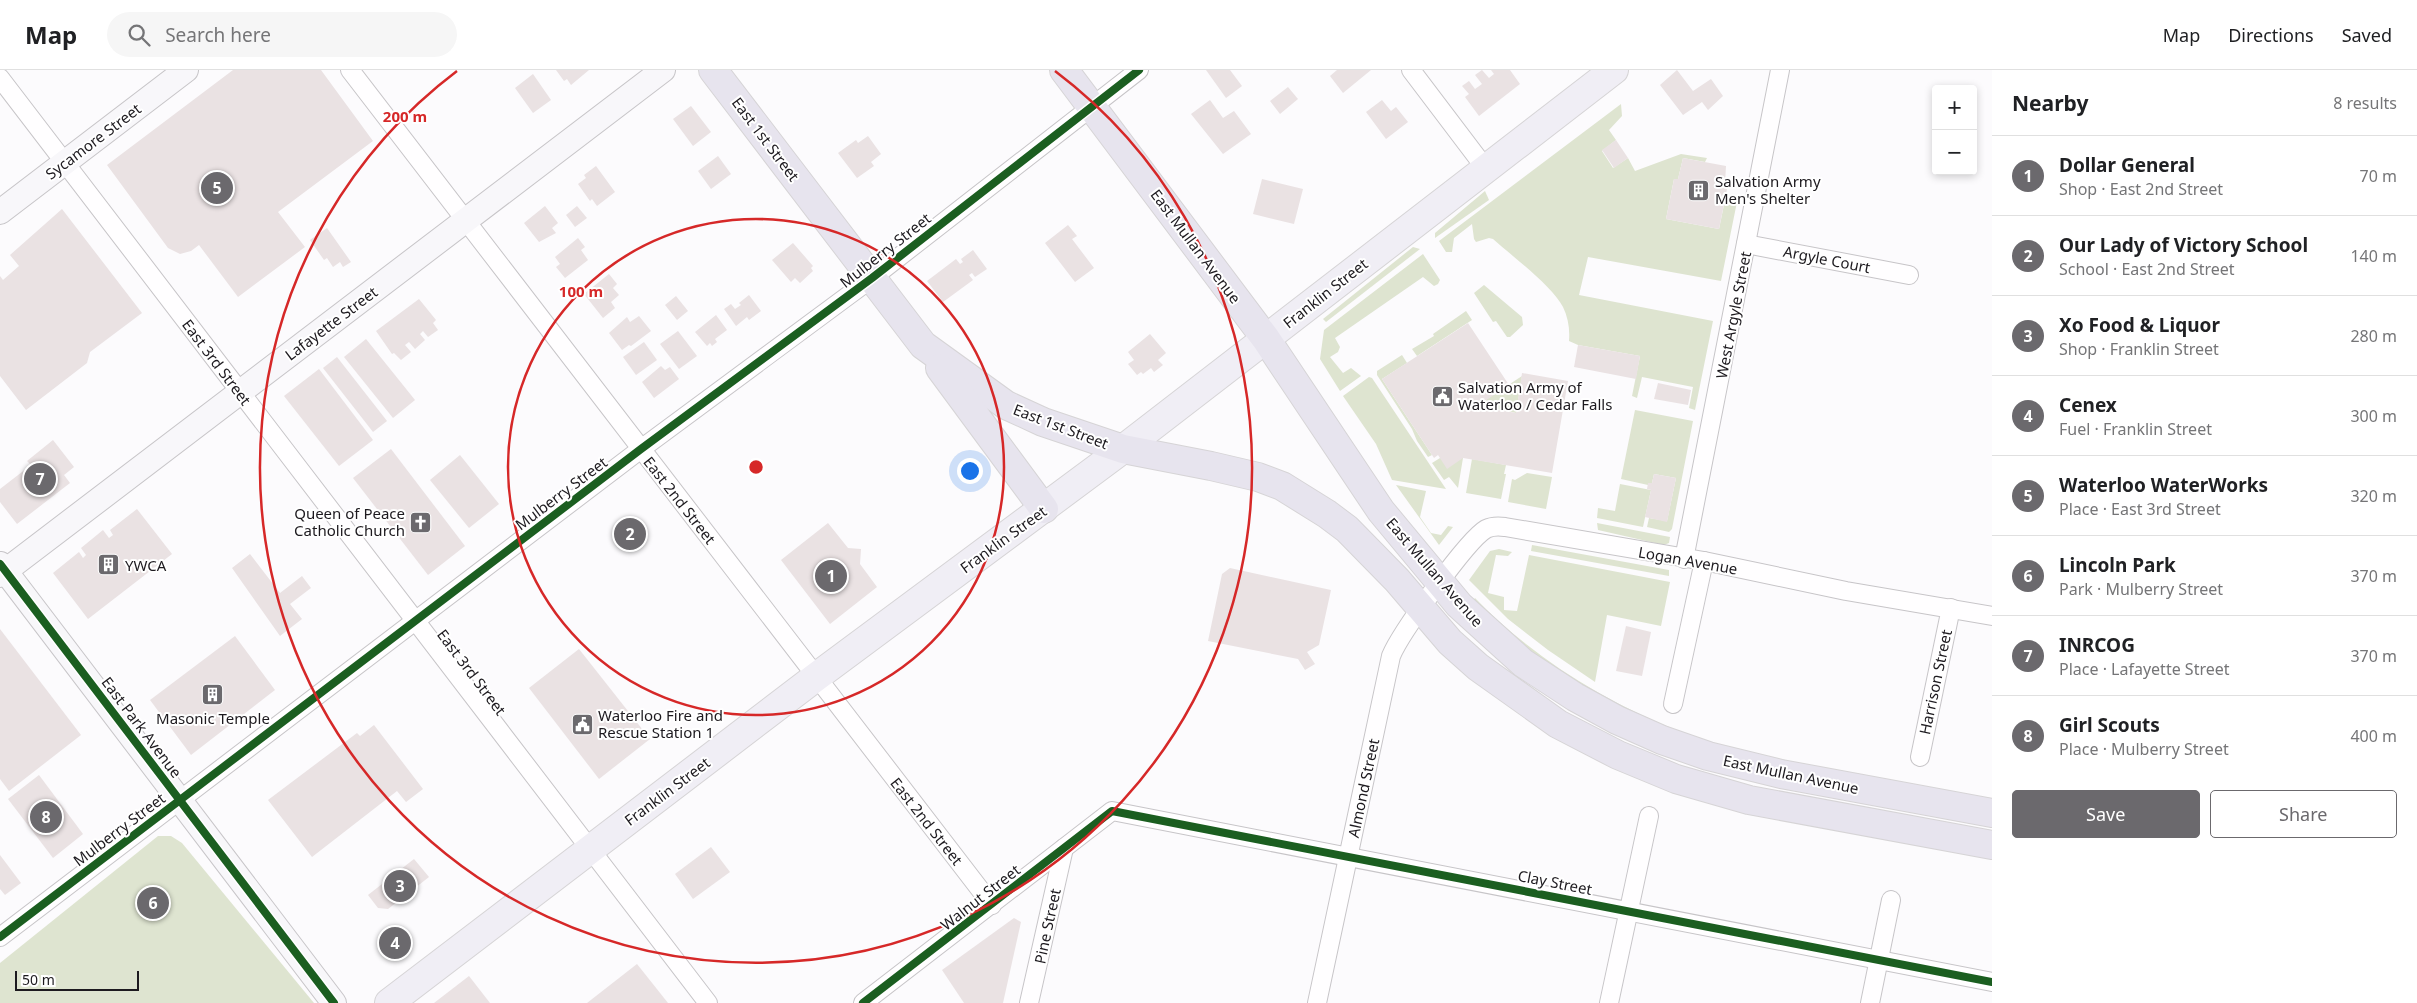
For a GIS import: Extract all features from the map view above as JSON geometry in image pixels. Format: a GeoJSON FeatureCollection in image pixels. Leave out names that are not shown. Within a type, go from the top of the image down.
{"type":"FeatureCollection","features":[{"type":"Feature","properties":{"kind":"highway","name":"East 1st Street"},"geometry":{"type":"LineString","coordinates":[[713,70],[923,345],[1006,405],[1043,422],[1123,449],[1211,466],[1258,477],[1282,486],[1328,514],[1347,529],[1396,580],[1421,610]]}},
{"type":"Feature","properties":{"kind":"highway","name":"East Mullan Avenue"},"geometry":{"type":"LineString","coordinates":[[1064,70],[1266,338],[1381,511],[1440,583],[1476,621],[1523,663],[1584,702],[1662,740],[1743,766],[1992,814]]}},
{"type":"Feature","properties":{"kind":"highway"},"geometry":{"type":"LineString","coordinates":[[923,345],[1044,509]]}},
{"type":"Feature","properties":{"kind":"highway","name":"East Mullan Avenue"},"geometry":{"type":"LineString","coordinates":[[1421,610],[1450,642],[1506,689],[1558,724],[1647,768],[1710,790],[1749,800],[1992,845]]}},
{"type":"Feature","properties":{"kind":"main road","name":"Franklin Street"},"geometry":{"type":"LineString","coordinates":[[389,1003],[816,677],[1123,449],[1614,70]]}},
{"type":"Feature","properties":{"kind":"street","name":"Sycamore Street"},"geometry":{"type":"LineString","coordinates":[[0,212],[186,70]]}},
{"type":"Feature","properties":{"kind":"street","name":"East 2nd Street"},"geometry":{"type":"LineString","coordinates":[[350,70],[992,905]]}},
{"type":"Feature","properties":{"kind":"street","name":"Lafayette Street"},"geometry":{"type":"LineString","coordinates":[[2,570],[240,392],[662,70]]}},
{"type":"Feature","properties":{"kind":"street","name":"Mulberry Street"},"geometry":{"type":"LineString","coordinates":[[0,937],[641,449],[872,278],[1139,70]]}},
{"type":"Feature","properties":{"kind":"street"},"geometry":{"type":"LineString","coordinates":[[1411,70],[1486,169]]}},
{"type":"Feature","properties":{"kind":"street","name":"West Argyle Street"},"geometry":{"type":"LineString","coordinates":[[1684,559],[1780,70]]}},
{"type":"Feature","properties":{"kind":"street","name":"East 3rd Street"},"geometry":{"type":"LineString","coordinates":[[0,78],[708,1003]]}},
{"type":"Feature","properties":{"kind":"street","name":"Argyle Court"},"geometry":{"type":"LineString","coordinates":[[1746,244],[1909,275]]}},
{"type":"Feature","properties":{"kind":"street","name":"Logan Avenue"},"geometry":{"type":"LineString","coordinates":[[1421,610],[1479,534],[1496,526],[1704,561],[1846,592],[1992,616]]}},
{"type":"Feature","properties":{"kind":"street"},"geometry":{"type":"LineString","coordinates":[[1673,704],[1704,561]]}},
{"type":"Feature","properties":{"kind":"street","name":"East Park Avenue"},"geometry":{"type":"LineString","coordinates":[[2,570],[334,1003]]}},
{"type":"Feature","properties":{"kind":"street","name":"Harrison Street"},"geometry":{"type":"LineString","coordinates":[[1920,757],[1951,608]]}},
{"type":"Feature","properties":{"kind":"street","name":"Almond Street"},"geometry":{"type":"LineString","coordinates":[[1317,1003],[1391,656],[1398,641],[1421,610]]}},
{"type":"Feature","properties":{"kind":"street","name":"Clay Street"},"geometry":{"type":"LineString","coordinates":[[1112,810],[1992,982]]}},
{"type":"Feature","properties":{"kind":"street","name":"Walnut Street"},"geometry":{"type":"LineString","coordinates":[[863,1003],[992,905],[1112,810]]}},
{"type":"Feature","properties":{"kind":"street"},"geometry":{"type":"LineString","coordinates":[[1609,1003],[1649,816]]}},
{"type":"Feature","properties":{"kind":"street","name":"Pine Street"},"geometry":{"type":"LineString","coordinates":[[1030,1003],[1064,848]]}},
{"type":"Feature","properties":{"kind":"street"},"geometry":{"type":"LineString","coordinates":[[1870,1003],[1891,900]]}},
{"type":"Feature","properties":{"kind":"green space"},"geometry":{"type":"Polygon","coordinates":[[[1621,104],[1622,116],[1609,130],[1616,140],[1602,151],[1613,168],[1628,158],[1635,171],[1681,154],[1707,158],[1705,162],[1683,158],[1678,179],[1674,179],[1666,219],[1719,229],[1726,195],[1738,197],[1721,281],[1588,257],[1579,295],[1713,321],[1695,410],[1689,408],[1693,387],[1642,377],[1637,398],[1632,396],[1640,356],[1578,345],[1569,341],[1567,319],[1558,299],[1521,262],[1493,239],[1489,238],[1476,242],[1472,224],[1454,238],[1452,252],[1446,252],[1439,241],[1621,104]]]}},
{"type":"Feature","properties":{"kind":"green space"},"geometry":{"type":"Polygon","coordinates":[[[1485,191],[1489,200],[1435,238],[1435,233],[1485,191]]]}},
{"type":"Feature","properties":{"kind":"green space"},"geometry":{"type":"Polygon","coordinates":[[[1413,247],[1420,249],[1326,322],[1323,319],[1413,247]]]}},
{"type":"Feature","properties":{"kind":"green space"},"geometry":{"type":"Polygon","coordinates":[[[1423,254],[1440,280],[1438,284],[1434,286],[1423,277],[1335,338],[1340,347],[1338,352],[1330,357],[1343,373],[1351,368],[1361,376],[1340,391],[1320,359],[1324,330],[1423,254]]]}},
{"type":"Feature","properties":{"kind":"green space"},"geometry":{"type":"Polygon","coordinates":[[[1484,285],[1522,317],[1523,325],[1510,337],[1507,337],[1496,321],[1493,322],[1474,293],[1484,285]]]}},
{"type":"Feature","properties":{"kind":"green space"},"geometry":{"type":"Polygon","coordinates":[[[1466,311],[1472,320],[1417,356],[1412,349],[1434,336],[1433,334],[1466,311]]]}},
{"type":"Feature","properties":{"kind":"green space"},"geometry":{"type":"Polygon","coordinates":[[[1402,355],[1407,363],[1382,379],[1432,455],[1428,457],[1377,375],[1377,371],[1402,355]]]}},
{"type":"Feature","properties":{"kind":"green space"},"geometry":{"type":"Polygon","coordinates":[[[1522,376],[1516,413],[1478,405],[1522,376]]]}},
{"type":"Feature","properties":{"kind":"green space"},"geometry":{"type":"Polygon","coordinates":[[[1369,377],[1372,378],[1446,489],[1392,480],[1376,444],[1343,396],[1369,377]]]}},
{"type":"Feature","properties":{"kind":"green space"},"geometry":{"type":"Polygon","coordinates":[[[1635,410],[1693,421],[1672,529],[1669,532],[1647,527],[1649,518],[1667,521],[1676,478],[1654,474],[1652,483],[1648,485],[1621,479],[1635,410]]]}},
{"type":"Feature","properties":{"kind":"green space"},"geometry":{"type":"Polygon","coordinates":[[[1440,458],[1463,458],[1458,488],[1449,477],[1444,480],[1432,463],[1440,458]]]}},
{"type":"Feature","properties":{"kind":"green space"},"geometry":{"type":"Polygon","coordinates":[[[1472,459],[1506,465],[1501,499],[1466,493],[1472,459]]]}},
{"type":"Feature","properties":{"kind":"green space"},"geometry":{"type":"Polygon","coordinates":[[[1527,473],[1552,477],[1546,509],[1508,502],[1512,479],[1515,480],[1527,473]]]}},
{"type":"Feature","properties":{"kind":"green space"},"geometry":{"type":"Polygon","coordinates":[[[1620,484],[1651,490],[1643,527],[1597,518],[1598,508],[1615,511],[1620,484]]]}},
{"type":"Feature","properties":{"kind":"green space"},"geometry":{"type":"Polygon","coordinates":[[[1396,485],[1426,491],[1420,517],[1431,533],[1441,535],[1448,526],[1453,527],[1439,545],[1396,485]]]}},
{"type":"Feature","properties":{"kind":"green space"},"geometry":{"type":"Polygon","coordinates":[[[1597,523],[1670,537],[1669,543],[1664,545],[1598,530],[1597,523]]]}},
{"type":"Feature","properties":{"kind":"green space"},"geometry":{"type":"Polygon","coordinates":[[[1532,545],[1669,570],[1669,576],[1531,551],[1532,545]]]}},
{"type":"Feature","properties":{"kind":"green space"},"geometry":{"type":"Polygon","coordinates":[[[1499,549],[1512,552],[1508,556],[1496,555],[1488,593],[1504,597],[1504,610],[1517,611],[1529,555],[1670,582],[1661,626],[1607,615],[1595,682],[1548,650],[1508,619],[1469,580],[1490,551],[1499,549]]]}},
{"type":"Feature","properties":{"kind":"green space"},"geometry":{"type":"Polygon","coordinates":[[[1475,598],[1520,639],[1570,675],[1623,706],[1679,731],[1678,735],[1659,727],[1552,670],[1472,602],[1475,598]]]}},
{"type":"Feature","properties":{"kind":"green space"},"geometry":{"type":"Polygon","coordinates":[[[158,836],[171,836],[182,843],[314,1003],[0,1003],[0,963],[158,836]]]}},
{"type":"Feature","properties":{"kind":"building"},"geometry":{"type":"Polygon","coordinates":[[[233,70],[321,70],[373,141],[278,212],[305,247],[238,297],[199,245],[191,251],[180,254],[168,248],[107,165],[233,70]]]}},
{"type":"Feature","properties":{"kind":"building"},"geometry":{"type":"Polygon","coordinates":[[[556,70],[589,70],[571,85],[567,79],[564,81],[556,70]]]}},
{"type":"Feature","properties":{"kind":"building"},"geometry":{"type":"Polygon","coordinates":[[[1206,70],[1230,70],[1242,86],[1226,98],[1206,70]]]}},
{"type":"Feature","properties":{"kind":"building"},"geometry":{"type":"Polygon","coordinates":[[[1337,70],[1371,70],[1343,93],[1330,76],[1337,70]]]}},
{"type":"Feature","properties":{"kind":"building"},"geometry":{"type":"Polygon","coordinates":[[[1482,70],[1489,78],[1494,74],[1491,70],[1510,70],[1520,84],[1479,116],[1465,97],[1469,94],[1462,86],[1469,81],[1475,89],[1482,84],[1475,75],[1482,70]]]}},
{"type":"Feature","properties":{"kind":"building"},"geometry":{"type":"Polygon","coordinates":[[[1677,70],[1693,91],[1711,79],[1723,96],[1708,110],[1702,102],[1683,115],[1660,85],[1677,70]]]}},
{"type":"Feature","properties":{"kind":"building"},"geometry":{"type":"Polygon","coordinates":[[[533,74],[551,100],[533,113],[515,88],[533,74]]]}},
{"type":"Feature","properties":{"kind":"building"},"geometry":{"type":"Polygon","coordinates":[[[1288,87],[1298,99],[1280,114],[1270,101],[1288,87]]]}},
{"type":"Feature","properties":{"kind":"building"},"geometry":{"type":"Polygon","coordinates":[[[1210,100],[1223,118],[1234,111],[1251,134],[1223,154],[1191,114],[1210,100]]]}},
{"type":"Feature","properties":{"kind":"building"},"geometry":{"type":"Polygon","coordinates":[[[1382,100],[1391,111],[1396,107],[1408,122],[1386,139],[1366,112],[1382,100]]]}},
{"type":"Feature","properties":{"kind":"building"},"geometry":{"type":"Polygon","coordinates":[[[691,106],[711,132],[693,146],[673,119],[691,106]]]}},
{"type":"Feature","properties":{"kind":"building"},"geometry":{"type":"Polygon","coordinates":[[[868,136],[881,154],[871,162],[874,166],[857,178],[838,153],[856,140],[858,143],[868,136]]]}},
{"type":"Feature","properties":{"kind":"building"},"geometry":{"type":"Polygon","coordinates":[[[1616,140],[1628,158],[1614,168],[1602,150],[1616,140]]]}},
{"type":"Feature","properties":{"kind":"building"},"geometry":{"type":"Polygon","coordinates":[[[718,156],[731,174],[711,189],[698,171],[718,156]]]}},
{"type":"Feature","properties":{"kind":"building","name":"Salvation Army Men's Shelter"},"geometry":{"type":"Polygon","coordinates":[[[1683,158],[1726,166],[1725,184],[1728,184],[1719,229],[1666,219],[1674,179],[1678,179],[1683,158]]]}},
{"type":"Feature","properties":{"kind":"building"},"geometry":{"type":"Polygon","coordinates":[[[596,166],[615,192],[597,206],[592,199],[590,201],[578,184],[586,178],[584,175],[596,166]]]}},
{"type":"Feature","properties":{"kind":"building"},"geometry":{"type":"Polygon","coordinates":[[[1262,179],[1303,189],[1294,224],[1253,214],[1262,179]]]}},
{"type":"Feature","properties":{"kind":"building"},"geometry":{"type":"Polygon","coordinates":[[[545,206],[558,223],[552,228],[556,233],[539,242],[524,223],[545,206]]]}},
{"type":"Feature","properties":{"kind":"building"},"geometry":{"type":"Polygon","coordinates":[[[577,206],[587,218],[575,227],[566,215],[577,206]]]}},
{"type":"Feature","properties":{"kind":"building"},"geometry":{"type":"Polygon","coordinates":[[[62,209],[142,313],[90,352],[87,363],[26,410],[0,376],[0,276],[3,280],[19,266],[10,255],[62,209]]]}},
{"type":"Feature","properties":{"kind":"building"},"geometry":{"type":"Polygon","coordinates":[[[1068,225],[1077,236],[1072,239],[1094,268],[1075,282],[1045,243],[1068,225]]]}},
{"type":"Feature","properties":{"kind":"building"},"geometry":{"type":"Polygon","coordinates":[[[327,228],[351,262],[343,267],[340,262],[333,267],[327,258],[324,260],[310,240],[327,228]]]}},
{"type":"Feature","properties":{"kind":"building"},"geometry":{"type":"Polygon","coordinates":[[[578,238],[585,247],[581,250],[588,260],[565,278],[556,267],[560,264],[555,257],[578,238]]]}},
{"type":"Feature","properties":{"kind":"building"},"geometry":{"type":"Polygon","coordinates":[[[793,243],[813,266],[811,268],[813,271],[800,283],[795,278],[791,282],[772,260],[793,243]]]}},
{"type":"Feature","properties":{"kind":"building"},"geometry":{"type":"Polygon","coordinates":[[[973,250],[987,269],[975,277],[972,273],[969,275],[973,280],[943,302],[927,281],[956,259],[960,264],[963,262],[961,259],[973,250]]]}},
{"type":"Feature","properties":{"kind":"building"},"geometry":{"type":"Polygon","coordinates":[[[609,274],[617,284],[613,288],[619,295],[611,302],[615,308],[603,318],[584,294],[609,274]]]}},
{"type":"Feature","properties":{"kind":"building"},"geometry":{"type":"Polygon","coordinates":[[[749,295],[761,311],[749,320],[747,317],[736,326],[724,309],[731,304],[735,309],[749,295]]]}},
{"type":"Feature","properties":{"kind":"building"},"geometry":{"type":"Polygon","coordinates":[[[676,296],[688,311],[677,320],[665,305],[676,296]]]}},
{"type":"Feature","properties":{"kind":"building"},"geometry":{"type":"Polygon","coordinates":[[[419,299],[436,320],[433,323],[438,330],[428,337],[423,331],[420,334],[425,340],[415,349],[409,342],[405,345],[411,352],[401,360],[394,353],[392,354],[376,331],[419,299]]]}},
{"type":"Feature","properties":{"kind":"building"},"geometry":{"type":"Polygon","coordinates":[[[716,315],[727,330],[715,339],[717,342],[712,346],[710,343],[707,346],[695,332],[716,315]]]}},
{"type":"Feature","properties":{"kind":"building"},"geometry":{"type":"Polygon","coordinates":[[[639,316],[651,331],[631,346],[629,345],[622,350],[609,333],[627,317],[630,322],[639,316]]]}},
{"type":"Feature","properties":{"kind":"building","name":"Salvation Army of Waterloo / Cedar Falls"},"geometry":{"type":"Polygon","coordinates":[[[1468,323],[1509,385],[1477,406],[1516,413],[1522,373],[1568,381],[1552,473],[1463,458],[1447,469],[1438,455],[1434,458],[1382,379],[1468,323]]]}},
{"type":"Feature","properties":{"kind":"building"},"geometry":{"type":"Polygon","coordinates":[[[678,331],[697,356],[679,369],[660,344],[678,331]]]}},
{"type":"Feature","properties":{"kind":"building"},"geometry":{"type":"Polygon","coordinates":[[[1150,334],[1166,353],[1158,360],[1163,365],[1154,372],[1151,368],[1143,374],[1141,372],[1137,375],[1128,364],[1134,360],[1128,352],[1150,334]]]}},
{"type":"Feature","properties":{"kind":"building"},"geometry":{"type":"Polygon","coordinates":[[[366,339],[415,400],[393,418],[344,357],[366,339]]]}},
{"type":"Feature","properties":{"kind":"building"},"geometry":{"type":"Polygon","coordinates":[[[644,342],[657,360],[636,375],[623,357],[644,342]]]}},
{"type":"Feature","properties":{"kind":"building"},"geometry":{"type":"Polygon","coordinates":[[[1578,345],[1640,356],[1636,379],[1574,367],[1578,345]]]}},
{"type":"Feature","properties":{"kind":"building"},"geometry":{"type":"Polygon","coordinates":[[[337,357],[387,421],[373,432],[323,368],[337,357]]]}},
{"type":"Feature","properties":{"kind":"building"},"geometry":{"type":"Polygon","coordinates":[[[661,366],[665,370],[670,367],[679,379],[654,398],[642,382],[661,366]]]}},
{"type":"Feature","properties":{"kind":"building"},"geometry":{"type":"Polygon","coordinates":[[[319,369],[373,440],[339,466],[284,396],[319,369]]]}},
{"type":"Feature","properties":{"kind":"building"},"geometry":{"type":"Polygon","coordinates":[[[1658,383],[1691,390],[1688,405],[1654,399],[1658,383]]]}},
{"type":"Feature","properties":{"kind":"building"},"geometry":{"type":"Polygon","coordinates":[[[53,440],[74,467],[64,475],[70,483],[17,524],[0,502],[0,489],[31,465],[27,461],[53,440]]]}},
{"type":"Feature","properties":{"kind":"building"},"geometry":{"type":"Polygon","coordinates":[[[391,449],[465,546],[428,575],[353,478],[391,449]]]}},
{"type":"Feature","properties":{"kind":"building"},"geometry":{"type":"Polygon","coordinates":[[[460,455],[499,504],[469,528],[430,480],[460,455]]]}},
{"type":"Feature","properties":{"kind":"building"},"geometry":{"type":"Polygon","coordinates":[[[1654,474],[1676,478],[1667,522],[1645,517],[1651,490],[1647,489],[1648,483],[1652,483],[1654,474]]]}},
{"type":"Feature","properties":{"kind":"building","name":"YWCA"},"geometry":{"type":"Polygon","coordinates":[[[137,509],[172,554],[88,619],[53,573],[79,552],[83,558],[86,555],[81,548],[103,530],[109,538],[113,535],[110,530],[137,509]]]}},
{"type":"Feature","properties":{"kind":"building"},"geometry":{"type":"Polygon","coordinates":[[[828,523],[848,548],[861,549],[860,564],[877,587],[830,624],[781,560],[828,523]]]}},
{"type":"Feature","properties":{"kind":"building"},"geometry":{"type":"Polygon","coordinates":[[[250,554],[280,593],[302,576],[311,588],[290,604],[302,619],[280,636],[232,568],[250,554]]]}},
{"type":"Feature","properties":{"kind":"building"},"geometry":{"type":"Polygon","coordinates":[[[1230,568],[1331,590],[1319,645],[1307,652],[1315,664],[1305,670],[1298,659],[1208,641],[1222,574],[1230,568]]]}},
{"type":"Feature","properties":{"kind":"building"},"geometry":{"type":"Polygon","coordinates":[[[1626,626],[1651,632],[1642,676],[1616,671],[1626,626]]]}},
{"type":"Feature","properties":{"kind":"building"},"geometry":{"type":"Polygon","coordinates":[[[0,629],[81,735],[9,791],[0,779],[0,629]]]}},
{"type":"Feature","properties":{"kind":"building","name":"Masonic Temple"},"geometry":{"type":"Polygon","coordinates":[[[235,636],[275,690],[191,755],[150,700],[235,636]]]}},
{"type":"Feature","properties":{"kind":"building"},"geometry":{"type":"Polygon","coordinates":[[[579,649],[650,739],[599,779],[529,688],[579,649]]]}},
{"type":"Feature","properties":{"kind":"building"},"geometry":{"type":"Polygon","coordinates":[[[374,725],[423,789],[406,802],[397,791],[312,857],[268,800],[357,733],[360,736],[374,725]]]}},
{"type":"Feature","properties":{"kind":"building"},"geometry":{"type":"Polygon","coordinates":[[[39,775],[83,834],[53,858],[8,799],[39,775]]]}},
{"type":"Feature","properties":{"kind":"building"},"geometry":{"type":"Polygon","coordinates":[[[711,847],[730,872],[693,899],[675,874],[711,847]]]}},
{"type":"Feature","properties":{"kind":"building"},"geometry":{"type":"Polygon","coordinates":[[[0,855],[21,883],[5,895],[0,889],[0,855]]]}},
{"type":"Feature","properties":{"kind":"building"},"geometry":{"type":"Polygon","coordinates":[[[414,859],[429,877],[388,909],[378,908],[368,895],[414,859]]]}},
{"type":"Feature","properties":{"kind":"building"},"geometry":{"type":"Polygon","coordinates":[[[1014,918],[1021,922],[1003,1003],[964,1003],[942,970],[1014,918]]]}},
{"type":"Feature","properties":{"kind":"building"},"geometry":{"type":"Polygon","coordinates":[[[637,964],[668,1003],[587,1003],[637,964]]]}},
{"type":"Feature","properties":{"kind":"building"},"geometry":{"type":"Polygon","coordinates":[[[469,976],[490,1003],[434,1003],[469,976]]]}},
{"type":"Feature","properties":{"kind":"cycle path"},"geometry":{"type":"LineString","coordinates":[[0,937],[641,449],[872,278],[1139,70]]}},
{"type":"Feature","properties":{"kind":"cycle path"},"geometry":{"type":"LineString","coordinates":[[0,564],[334,1003]]}},
{"type":"Feature","properties":{"kind":"cycle path"},"geometry":{"type":"LineString","coordinates":[[863,1003],[1112,811],[1992,982]]}},
{"type":"Feature","properties":{"kind":"place","name":"Waterloo WaterWorks"},"geometry":{"type":"Point","coordinates":[217,188]}},
{"type":"Feature","properties":{"kind":"place","name":"Salvation Army Men's Shelter"},"geometry":{"type":"Point","coordinates":[1699,190]}},
{"type":"Feature","properties":{"kind":"place","name":"Salvation Army of Waterloo / Cedar Falls"},"geometry":{"type":"Point","coordinates":[1442,396]}},
{"type":"Feature","properties":{"kind":"place","name":"INRCOG"},"geometry":{"type":"Point","coordinates":[40,479]}},
{"type":"Feature","properties":{"kind":"place","name":"Queen of Peace Catholic Church"},"geometry":{"type":"Point","coordinates":[421,522]}},
{"type":"Feature","properties":{"kind":"place","name":"Our Lady of Victory School"},"geometry":{"type":"Point","coordinates":[630,534]}},
{"type":"Feature","properties":{"kind":"place","name":"YWCA"},"geometry":{"type":"Point","coordinates":[109,565]}},
{"type":"Feature","properties":{"kind":"place","name":"Dollar General"},"geometry":{"type":"Point","coordinates":[831,576]}},
{"type":"Feature","properties":{"kind":"place","name":"Masonic Temple"},"geometry":{"type":"Point","coordinates":[213,695]}},
{"type":"Feature","properties":{"kind":"place","name":"Waterloo Fire and Rescue Station 1"},"geometry":{"type":"Point","coordinates":[582,724]}},
{"type":"Feature","properties":{"kind":"place","name":"Girl Scouts"},"geometry":{"type":"Point","coordinates":[46,817]}},
{"type":"Feature","properties":{"kind":"place","name":"Xo Food & Liquor"},"geometry":{"type":"Point","coordinates":[400,886]}},
{"type":"Feature","properties":{"kind":"place","name":"Lincoln Park"},"geometry":{"type":"Point","coordinates":[153,903]}},
{"type":"Feature","properties":{"kind":"place","name":"Cenex"},"geometry":{"type":"Point","coordinates":[395,943]}}]}
